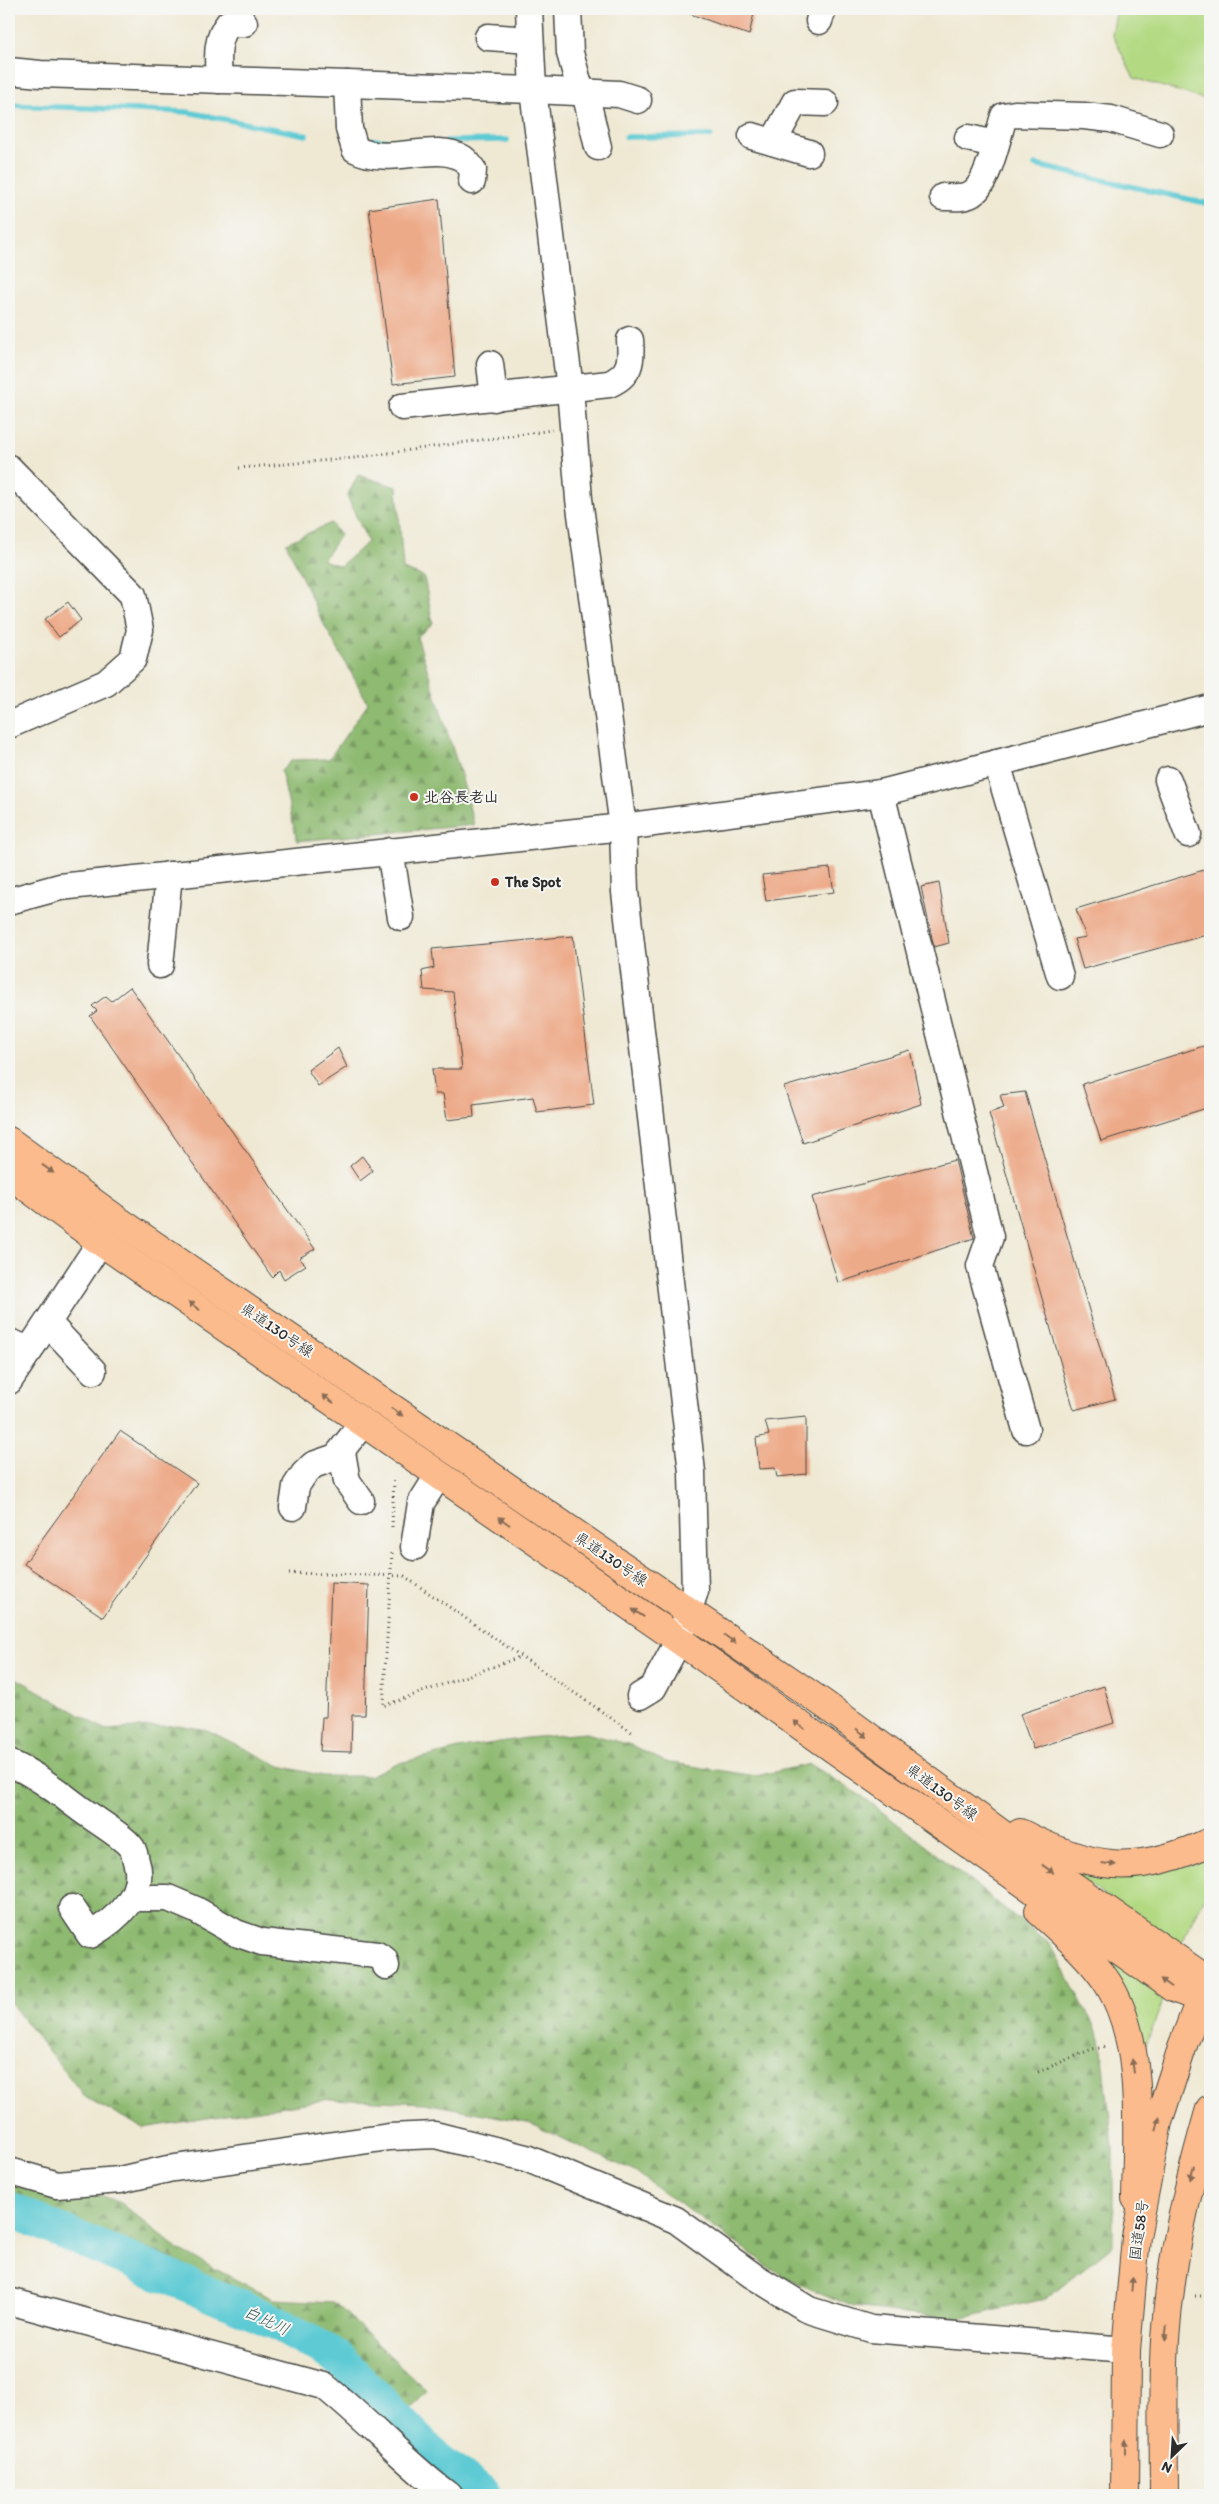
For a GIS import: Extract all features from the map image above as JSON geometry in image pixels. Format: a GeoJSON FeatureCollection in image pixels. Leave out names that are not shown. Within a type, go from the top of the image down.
{"type":"FeatureCollection","features":[{"type":"Feature","properties":{"kind":"main road","name":"県道130号線"},"geometry":{"type":"LineString","coordinates":[[9,1141],[116,1219],[824,1704],[1208,1988]]}},
{"type":"Feature","properties":{"kind":"main road","name":"県道130号線"},"geometry":{"type":"LineString","coordinates":[[9,1174],[101,1242],[438,1476],[679,1640],[1173,1988],[1208,1988]]}},
{"type":"Feature","properties":{"kind":"main road"},"geometry":{"type":"LineString","coordinates":[[937,1789],[1047,1847],[1076,1858],[1104,1864],[1123,1866],[1149,1863],[1182,1855],[1210,1842]]}},
{"type":"Feature","properties":{"kind":"main road"},"geometry":{"type":"LineString","coordinates":[[910,1804],[954,1846],[1037,1909],[1086,1954],[1108,1983],[1124,2018],[1137,2094],[1136,2237]]}},
{"type":"Feature","properties":{"kind":"main road","name":"国道58号"},"geometry":{"type":"LineString","coordinates":[[1126,2495],[1126,2350],[1136,2237],[1158,2122],[1208,1988]]}},
{"type":"Feature","properties":{"kind":"main road"},"geometry":{"type":"LineString","coordinates":[[1164,2495],[1165,2340],[1176,2249],[1189,2180],[1210,2110]]}},
{"type":"Feature","properties":{"kind":"street"},"geometry":{"type":"LineString","coordinates":[[529,9],[533,90],[570,389],[579,499],[622,827],[625,892],[692,1472],[695,1591],[690,1612],[679,1640],[653,1688],[640,1696]]}},
{"type":"Feature","properties":{"kind":"street"},"geometry":{"type":"LineString","coordinates":[[568,9],[570,53],[598,147]]}},
{"type":"Feature","properties":{"kind":"street"},"geometry":{"type":"LineString","coordinates":[[219,80],[218,46],[222,31],[229,23],[244,23]]}},
{"type":"Feature","properties":{"kind":"street"},"geometry":{"type":"LineString","coordinates":[[488,37],[530,40]]}},
{"type":"Feature","properties":{"kind":"street"},"geometry":{"type":"LineString","coordinates":[[9,71],[40,74],[583,92],[619,94],[638,100]]}},
{"type":"Feature","properties":{"kind":"street"},"geometry":{"type":"LineString","coordinates":[[348,84],[349,129],[355,149],[367,155],[391,157],[447,152],[463,158],[473,170],[472,180]]}},
{"type":"Feature","properties":{"kind":"street"},"geometry":{"type":"LineString","coordinates":[[809,153],[763,139],[795,102],[825,103]]}},
{"type":"Feature","properties":{"kind":"street"},"geometry":{"type":"LineString","coordinates":[[943,197],[959,198],[973,194],[982,183],[1004,116],[1015,114],[1102,118],[1160,134]]}},
{"type":"Feature","properties":{"kind":"street"},"geometry":{"type":"LineString","coordinates":[[968,138],[995,144]]}},
{"type":"Feature","properties":{"kind":"street"},"geometry":{"type":"LineString","coordinates":[[402,407],[609,384],[621,379],[629,367],[631,354],[630,340]]}},
{"type":"Feature","properties":{"kind":"street"},"geometry":{"type":"LineString","coordinates":[[490,364],[494,398]]}},
{"type":"Feature","properties":{"kind":"street"},"geometry":{"type":"LineString","coordinates":[[9,468],[134,595],[140,630],[133,659],[106,683],[9,725]]}},
{"type":"Feature","properties":{"kind":"street"},"geometry":{"type":"LineString","coordinates":[[9,901],[60,887],[622,827],[882,793],[1210,708]]}},
{"type":"Feature","properties":{"kind":"street"},"geometry":{"type":"LineString","coordinates":[[997,763],[1060,976]]}},
{"type":"Feature","properties":{"kind":"street"},"geometry":{"type":"LineString","coordinates":[[1168,780],[1188,834]]}},
{"type":"Feature","properties":{"kind":"street"},"geometry":{"type":"LineString","coordinates":[[882,793],[990,1237],[980,1266],[1026,1430]]}},
{"type":"Feature","properties":{"kind":"street"},"geometry":{"type":"LineString","coordinates":[[390,851],[401,917]]}},
{"type":"Feature","properties":{"kind":"street"},"geometry":{"type":"LineString","coordinates":[[160,965],[169,875]]}},
{"type":"Feature","properties":{"kind":"street"},"geometry":{"type":"LineString","coordinates":[[9,1381],[19,1346],[49,1324],[116,1219]]}},
{"type":"Feature","properties":{"kind":"street"},"geometry":{"type":"LineString","coordinates":[[49,1324],[94,1371]]}},
{"type":"Feature","properties":{"kind":"street"},"geometry":{"type":"LineString","coordinates":[[293,1507],[296,1486],[304,1474],[313,1466],[336,1457],[342,1452],[363,1423]]}},
{"type":"Feature","properties":{"kind":"street"},"geometry":{"type":"LineString","coordinates":[[342,1452],[347,1481],[361,1501]]}},
{"type":"Feature","properties":{"kind":"street"},"geometry":{"type":"LineString","coordinates":[[399,1543],[438,1476]]}},
{"type":"Feature","properties":{"kind":"street"},"geometry":{"type":"LineString","coordinates":[[9,1763],[24,1769],[131,1847],[140,1871],[139,1887],[132,1898],[102,1928],[90,1935],[72,1908]]}},
{"type":"Feature","properties":{"kind":"street"},"geometry":{"type":"LineString","coordinates":[[132,1898],[168,1898],[196,1910],[236,1933],[262,1942],[377,1955],[384,1959],[386,1966]]}},
{"type":"Feature","properties":{"kind":"street"},"geometry":{"type":"LineString","coordinates":[[9,2171],[56,2185],[120,2180],[168,2169],[389,2137],[435,2135],[526,2158],[676,2220],[752,2275],[809,2310],[871,2329],[1126,2350]]}},
{"type":"Feature","properties":{"kind":"street"},"geometry":{"type":"LineString","coordinates":[[9,2301],[324,2386],[358,2413],[432,2491]]}},
{"type":"Feature","properties":{"kind":"path"},"geometry":{"type":"LineString","coordinates":[[239,468],[354,458],[557,430]]}},
{"type":"Feature","properties":{"kind":"path"},"geometry":{"type":"LineString","coordinates":[[394,1478],[399,1543],[391,1576],[383,1706],[521,1657]]}},
{"type":"Feature","properties":{"kind":"path"},"geometry":{"type":"LineString","coordinates":[[289,1573],[404,1576],[633,1733]]}},
{"type":"Feature","properties":{"kind":"path"},"geometry":{"type":"LineString","coordinates":[[1038,2072],[1092,2049],[1115,2046]]}},
{"type":"Feature","properties":{"kind":"path"},"geometry":{"type":"LineString","coordinates":[[1195,2296],[1210,2296]]}},
{"type":"Feature","properties":{"kind":"green space"},"geometry":{"type":"Polygon","coordinates":[[[1117,9],[1210,9],[1210,101],[1134,78],[1112,34],[1117,9]]]}},
{"type":"Feature","properties":{"kind":"green space"},"geometry":{"type":"Polygon","coordinates":[[[358,475],[397,487],[403,569],[424,577],[433,623],[417,637],[461,775],[474,825],[297,841],[281,771],[292,760],[329,759],[368,703],[321,619],[286,543],[331,523],[340,535],[323,560],[340,566],[368,542],[347,496],[358,475]]]}},
{"type":"Feature","properties":{"kind":"green space"},"geometry":{"type":"Polygon","coordinates":[[[9,1674],[106,1730],[178,1725],[207,1730],[280,1766],[323,1776],[369,1776],[395,1764],[468,1747],[526,1738],[586,1733],[631,1745],[665,1762],[756,1776],[810,1764],[866,1799],[1051,1945],[1101,2039],[1113,2146],[1113,2245],[1047,2298],[959,2319],[854,2307],[787,2279],[635,2172],[527,2122],[425,2103],[330,2099],[143,2128],[85,2097],[9,2001],[9,1674]]]}},
{"type":"Feature","properties":{"kind":"green space"},"geometry":{"type":"Polygon","coordinates":[[[1210,1855],[1210,1888],[1180,1947],[1062,1866],[1210,1855]]]}},
{"type":"Feature","properties":{"kind":"green space"},"geometry":{"type":"Polygon","coordinates":[[[1095,1951],[1106,1956],[1164,1998],[1142,2055],[1095,1951]]]}},
{"type":"Feature","properties":{"kind":"green space"},"geometry":{"type":"Polygon","coordinates":[[[9,2162],[121,2203],[179,2250],[273,2299],[334,2302],[427,2391],[411,2409],[293,2317],[163,2255],[9,2197],[9,2162]]]}},
{"type":"Feature","properties":{"kind":"building"},"geometry":{"type":"Polygon","coordinates":[[[682,9],[755,9],[749,35],[682,11],[682,9]]]}},
{"type":"Feature","properties":{"kind":"building"},"geometry":{"type":"Polygon","coordinates":[[[439,199],[455,377],[393,384],[369,209],[439,199]]]}},
{"type":"Feature","properties":{"kind":"building"},"geometry":{"type":"Polygon","coordinates":[[[68,602],[81,620],[59,637],[45,619],[68,602]]]}},
{"type":"Feature","properties":{"kind":"building"},"geometry":{"type":"Polygon","coordinates":[[[830,868],[834,892],[766,901],[762,875],[830,868]]]}},
{"type":"Feature","properties":{"kind":"building"},"geometry":{"type":"Polygon","coordinates":[[[1207,869],[1210,884],[1210,934],[1083,969],[1074,939],[1086,937],[1076,909],[1207,869]]]}},
{"type":"Feature","properties":{"kind":"building"},"geometry":{"type":"Polygon","coordinates":[[[939,883],[949,943],[934,947],[921,887],[939,883]]]}},
{"type":"Feature","properties":{"kind":"building"},"geometry":{"type":"Polygon","coordinates":[[[573,936],[594,1105],[537,1112],[533,1097],[473,1105],[474,1117],[447,1120],[443,1094],[435,1094],[432,1069],[462,1069],[453,992],[424,990],[422,971],[434,968],[432,949],[573,936]]]}},
{"type":"Feature","properties":{"kind":"building"},"geometry":{"type":"Polygon","coordinates":[[[130,987],[315,1249],[299,1258],[306,1265],[284,1279],[279,1270],[272,1277],[90,1016],[97,1011],[92,1006],[106,996],[112,1001],[130,987]]]}},
{"type":"Feature","properties":{"kind":"building"},"geometry":{"type":"Polygon","coordinates":[[[1210,1044],[1210,1107],[1101,1141],[1082,1084],[1210,1044]]]}},
{"type":"Feature","properties":{"kind":"building"},"geometry":{"type":"Polygon","coordinates":[[[338,1048],[347,1067],[318,1086],[308,1070],[338,1048]]]}},
{"type":"Feature","properties":{"kind":"building"},"geometry":{"type":"Polygon","coordinates":[[[910,1050],[921,1104],[803,1143],[784,1087],[910,1050]]]}},
{"type":"Feature","properties":{"kind":"building"},"geometry":{"type":"Polygon","coordinates":[[[1025,1092],[1115,1399],[1074,1410],[989,1113],[1004,1108],[1000,1095],[1025,1092]]]}},
{"type":"Feature","properties":{"kind":"building"},"geometry":{"type":"Polygon","coordinates":[[[362,1156],[373,1171],[360,1181],[350,1166],[362,1156]]]}},
{"type":"Feature","properties":{"kind":"building"},"geometry":{"type":"Polygon","coordinates":[[[955,1160],[974,1238],[838,1283],[812,1197],[955,1160]]]}},
{"type":"Feature","properties":{"kind":"building"},"geometry":{"type":"Polygon","coordinates":[[[806,1417],[806,1474],[777,1477],[775,1468],[759,1469],[756,1438],[769,1435],[765,1421],[806,1417]]]}},
{"type":"Feature","properties":{"kind":"building"},"geometry":{"type":"Polygon","coordinates":[[[120,1431],[197,1483],[103,1617],[24,1564],[120,1431]]]}},
{"type":"Feature","properties":{"kind":"building"},"geometry":{"type":"Polygon","coordinates":[[[331,1583],[369,1585],[365,1715],[352,1715],[351,1752],[320,1751],[322,1717],[326,1717],[331,1583]]]}},
{"type":"Feature","properties":{"kind":"building"},"geometry":{"type":"Polygon","coordinates":[[[1104,1686],[1114,1723],[1033,1749],[1020,1714],[1104,1686]]]}},
{"type":"Feature","properties":{"kind":"waterway"},"geometry":{"type":"LineString","coordinates":[[9,105],[187,112],[306,135]]}},
{"type":"Feature","properties":{"kind":"waterway"},"geometry":{"type":"LineString","coordinates":[[626,137],[711,136]]}},
{"type":"Feature","properties":{"kind":"waterway"},"geometry":{"type":"LineString","coordinates":[[373,140],[411,142]]}},
{"type":"Feature","properties":{"kind":"waterway"},"geometry":{"type":"LineString","coordinates":[[447,141],[507,140]]}},
{"type":"Feature","properties":{"kind":"waterway"},"geometry":{"type":"LineString","coordinates":[[1035,165],[1210,204]]}},
{"type":"Feature","properties":{"kind":"waterway","name":"白比川"},"geometry":{"type":"LineString","coordinates":[[9,2209],[275,2322],[337,2357],[436,2458],[484,2495]]}},
{"type":"Feature","properties":{"kind":"place","name":"北谷長老山"},"geometry":{"type":"Point","coordinates":[414,797]}},
{"type":"Feature","properties":{"kind":"place","name":"The Spot"},"geometry":{"type":"Point","coordinates":[495,882]}}]}
